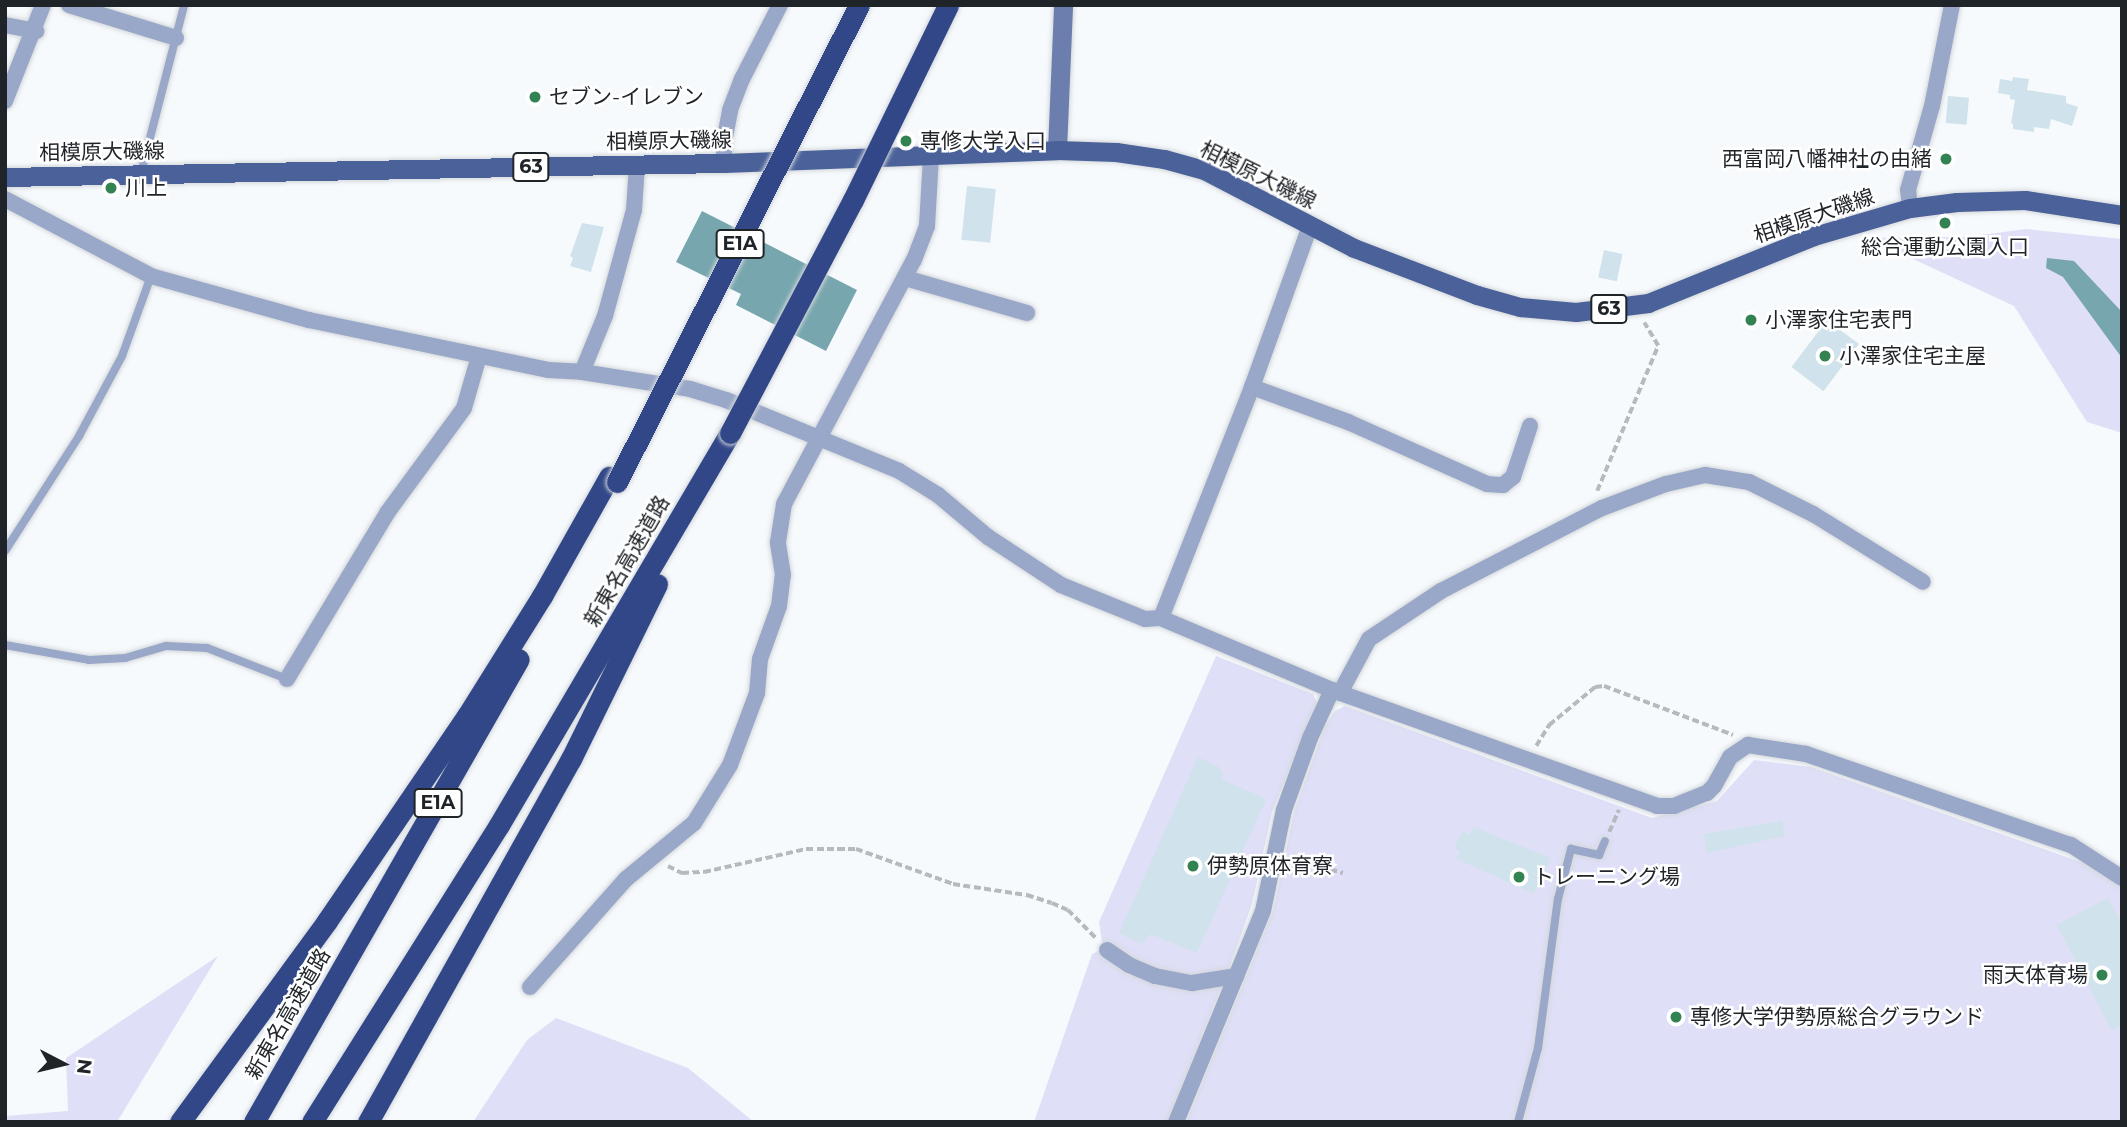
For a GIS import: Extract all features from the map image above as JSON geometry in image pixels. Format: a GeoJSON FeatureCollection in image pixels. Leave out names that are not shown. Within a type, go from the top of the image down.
{"type":"FeatureCollection","features":[{"type":"Feature","properties":{"kind":"highway","name":"E1A"},"geometry":{"type":"LineString","coordinates":[[613,480],[687,349],[859,5]]}},
{"type":"Feature","properties":{"kind":"highway"},"geometry":{"type":"LineString","coordinates":[[368,1122],[571,759],[684,519],[853,200],[948,5]]}},
{"type":"Feature","properties":{"kind":"highway"},"geometry":{"type":"LineString","coordinates":[[180,1122],[319,932],[467,716],[613,480]]}},
{"type":"Feature","properties":{"kind":"highway","name":"新東名高速道路"},"geometry":{"type":"LineString","coordinates":[[254,1122],[484,723],[613,480]]}},
{"type":"Feature","properties":{"kind":"highway","name":"新東名高速道路"},"geometry":{"type":"LineString","coordinates":[[312,1122],[499,825],[684,519]]}},
{"type":"Feature","properties":{"kind":"main road"},"geometry":{"type":"LineString","coordinates":[[1057,150],[1063,5]]}},
{"type":"Feature","properties":{"kind":"main road","name":"相模原大磯線"},"geometry":{"type":"LineString","coordinates":[[5,177],[724,163],[1057,150],[1116,152],[1164,159],[1204,170],[1310,226],[1401,267],[1477,295],[1520,307],[1576,312],[1633,307],[1685,289],[1814,236],[1910,208],[1957,202],[2025,200],[2122,215]]}},
{"type":"Feature","properties":{"kind":"street"},"geometry":{"type":"LineString","coordinates":[[5,101],[36,31],[43,5]]}},
{"type":"Feature","properties":{"kind":"street"},"geometry":{"type":"LineString","coordinates":[[69,5],[176,38]]}},
{"type":"Feature","properties":{"kind":"street"},"geometry":{"type":"LineString","coordinates":[[724,163],[724,142],[730,110],[742,79],[780,5]]}},
{"type":"Feature","properties":{"kind":"street"},"geometry":{"type":"LineString","coordinates":[[1910,208],[1908,190],[1932,106],[1952,5]]}},
{"type":"Feature","properties":{"kind":"street"},"geometry":{"type":"LineString","coordinates":[[5,25],[36,31]]}},
{"type":"Feature","properties":{"kind":"street"},"geometry":{"type":"LineString","coordinates":[[530,987],[625,879],[694,823],[730,765],[757,694],[760,659],[779,606],[783,575],[778,542],[784,504],[905,278],[927,226],[931,157]]}},
{"type":"Feature","properties":{"kind":"street"},"geometry":{"type":"LineString","coordinates":[[582,372],[605,316],[630,223],[636,196],[637,165]]}},
{"type":"Feature","properties":{"kind":"street"},"geometry":{"type":"LineString","coordinates":[[5,199],[151,276],[309,320],[548,370],[582,372],[690,389],[726,400],[909,477],[938,495],[988,537],[1061,585],[1144,619],[1161,618],[1336,691],[1657,806],[1674,806],[1707,793],[1714,786],[1730,757],[1748,745],[1806,754],[2071,845],[2122,878]]}},
{"type":"Feature","properties":{"kind":"street"},"geometry":{"type":"LineString","coordinates":[[1161,618],[1252,387],[1310,226]]}},
{"type":"Feature","properties":{"kind":"street"},"geometry":{"type":"LineString","coordinates":[[905,278],[1016,315]]}},
{"type":"Feature","properties":{"kind":"street"},"geometry":{"type":"LineString","coordinates":[[287,679],[387,513],[464,408],[479,356]]}},
{"type":"Feature","properties":{"kind":"street"},"geometry":{"type":"LineString","coordinates":[[1252,387],[1348,422],[1487,484],[1503,485],[1513,477],[1530,426]]}},
{"type":"Feature","properties":{"kind":"street"},"geometry":{"type":"LineString","coordinates":[[1175,1122],[1263,911],[1284,810],[1310,738],[1336,691],[1370,639],[1441,591],[1587,516],[1665,484],[1705,475],[1749,482],[1813,514],[1923,582]]}},
{"type":"Feature","properties":{"kind":"street"},"geometry":{"type":"LineString","coordinates":[[1107,950],[1129,965],[1155,976],[1192,983],[1236,976]]}},
{"type":"Feature","properties":{"kind":"lane"},"geometry":{"type":"LineString","coordinates":[[141,173],[184,5]]}},
{"type":"Feature","properties":{"kind":"lane"},"geometry":{"type":"LineString","coordinates":[[5,551],[79,436],[122,356],[151,276]]}},
{"type":"Feature","properties":{"kind":"lane"},"geometry":{"type":"LineString","coordinates":[[5,645],[89,660],[125,658],[166,646],[207,648],[287,679]]}},
{"type":"Feature","properties":{"kind":"lane"},"geometry":{"type":"LineString","coordinates":[[1518,1122],[1538,1048],[1558,899],[1572,849],[1599,855],[1605,841]]}},
{"type":"Feature","properties":{"kind":"path"},"geometry":{"type":"LineString","coordinates":[[1587,516],[1658,346],[1633,307]]}},
{"type":"Feature","properties":{"kind":"path"},"geometry":{"type":"LineString","coordinates":[[1528,759],[1549,725],[1595,687],[1604,686],[1745,739],[1748,745]]}},
{"type":"Feature","properties":{"kind":"path"},"geometry":{"type":"LineString","coordinates":[[1605,841],[1625,795]]}},
{"type":"Feature","properties":{"kind":"path"},"geometry":{"type":"LineString","coordinates":[[658,853],[670,868],[682,873],[704,872],[806,849],[856,849],[953,884],[1027,895],[1052,903],[1068,910],[1107,950]]}},
{"type":"Feature","properties":{"kind":"path"},"geometry":{"type":"LineString","coordinates":[[1275,854],[1343,873]]}},
{"type":"Feature","properties":{"kind":"shaded area"},"geometry":{"type":"Polygon","coordinates":[[[702,211],[857,290],[826,351],[736,305],[741,294],[676,262],[702,211]]]}},
{"type":"Feature","properties":{"kind":"shaded area"},"geometry":{"type":"Polygon","coordinates":[[[2026,229],[2122,239],[2122,433],[2087,422],[2014,306],[1868,238],[1966,237],[2026,229]]]}},
{"type":"Feature","properties":{"kind":"shaded area"},"geometry":{"type":"Polygon","coordinates":[[[2047,258],[2074,261],[2122,312],[2122,358],[2063,277],[2046,268],[2047,258]]]}},
{"type":"Feature","properties":{"kind":"shaded area"},"geometry":{"type":"Polygon","coordinates":[[[1216,656],[1313,694],[1317,703],[1272,812],[1252,904],[1231,963],[1167,1122],[1034,1122],[1092,954],[1103,949],[1099,922],[1216,656]]]}},
{"type":"Feature","properties":{"kind":"shaded area","name":"専修大学伊勢原総合グラウンド"},"geometry":{"type":"Polygon","coordinates":[[[1345,706],[1652,818],[1717,801],[1754,760],[1811,767],[2092,866],[2115,881],[2122,890],[2122,1122],[1186,1122],[1273,911],[1294,812],[1324,728],[1335,711],[1345,706]]]}},
{"type":"Feature","properties":{"kind":"shaded area"},"geometry":{"type":"Polygon","coordinates":[[[218,956],[117,1122],[5,1122],[5,1116],[68,1111],[66,1058],[218,956]]]}},
{"type":"Feature","properties":{"kind":"shaded area"},"geometry":{"type":"Polygon","coordinates":[[[556,1018],[688,1068],[754,1122],[473,1122],[527,1040],[556,1018]]]}},
{"type":"Feature","properties":{"kind":"building"},"geometry":{"type":"Polygon","coordinates":[[[2013,77],[2029,79],[2027,90],[2066,96],[2066,103],[2078,107],[2072,126],[2051,119],[2049,129],[2034,127],[2034,132],[2013,129],[2011,123],[2015,100],[2010,99],[2010,95],[1998,93],[2000,79],[2012,81],[2013,77]]]}},
{"type":"Feature","properties":{"kind":"building"},"geometry":{"type":"Polygon","coordinates":[[[1948,96],[1969,98],[1967,125],[1946,123],[1948,96]]]}},
{"type":"Feature","properties":{"kind":"building"},"geometry":{"type":"Polygon","coordinates":[[[967,186],[996,189],[990,243],[961,240],[967,186]]]}},
{"type":"Feature","properties":{"kind":"building"},"geometry":{"type":"Polygon","coordinates":[[[582,223],[604,227],[591,272],[570,266],[573,258],[570,256],[582,223]]]}},
{"type":"Feature","properties":{"kind":"building"},"geometry":{"type":"Polygon","coordinates":[[[1604,250],[1623,254],[1617,281],[1598,277],[1604,250]]]}},
{"type":"Feature","properties":{"kind":"building","name":"小澤家住宅主屋"},"geometry":{"type":"Polygon","coordinates":[[[1827,320],[1859,344],[1823,391],[1791,367],[1827,320]]]}},
{"type":"Feature","properties":{"kind":"building","name":"伊勢原体育寮"},"geometry":{"type":"Polygon","coordinates":[[[1198,757],[1221,768],[1219,771],[1224,773],[1221,779],[1266,799],[1197,953],[1150,934],[1142,944],[1119,933],[1198,757]]]}},
{"type":"Feature","properties":{"kind":"building"},"geometry":{"type":"Polygon","coordinates":[[[1782,821],[1785,836],[1707,853],[1704,834],[1782,821]]]}},
{"type":"Feature","properties":{"kind":"building","name":"トレーニング場"},"geometry":{"type":"Polygon","coordinates":[[[1473,827],[1551,858],[1534,894],[1457,859],[1460,851],[1454,849],[1462,831],[1470,835],[1473,827]]]}},
{"type":"Feature","properties":{"kind":"building","name":"雨天体育場"},"geometry":{"type":"Polygon","coordinates":[[[2108,898],[2122,925],[2122,1025],[2112,1031],[2057,925],[2108,898]]]}},
{"type":"Feature","properties":{"kind":"place","name":"セブン-イレブン"},"geometry":{"type":"Point","coordinates":[535,97]}},
{"type":"Feature","properties":{"kind":"place","name":"専修大学入口"},"geometry":{"type":"Point","coordinates":[906,141]}},
{"type":"Feature","properties":{"kind":"place","name":"西富岡八幡神社の由緒"},"geometry":{"type":"Point","coordinates":[1946,159]}},
{"type":"Feature","properties":{"kind":"place","name":"川上"},"geometry":{"type":"Point","coordinates":[111,188]}},
{"type":"Feature","properties":{"kind":"place","name":"総合運動公園入口"},"geometry":{"type":"Point","coordinates":[1945,223]}},
{"type":"Feature","properties":{"kind":"place","name":"小澤家住宅表門"},"geometry":{"type":"Point","coordinates":[1751,320]}},
{"type":"Feature","properties":{"kind":"place","name":"小澤家住宅主屋"},"geometry":{"type":"Point","coordinates":[1825,356]}},
{"type":"Feature","properties":{"kind":"place","name":"伊勢原体育寮"},"geometry":{"type":"Point","coordinates":[1193,866]}},
{"type":"Feature","properties":{"kind":"place","name":"トレーニング場"},"geometry":{"type":"Point","coordinates":[1519,877]}},
{"type":"Feature","properties":{"kind":"place","name":"雨天体育場"},"geometry":{"type":"Point","coordinates":[2102,975]}},
{"type":"Feature","properties":{"kind":"place","name":"専修大学伊勢原総合グラウンド"},"geometry":{"type":"Point","coordinates":[1676,1017]}}]}
